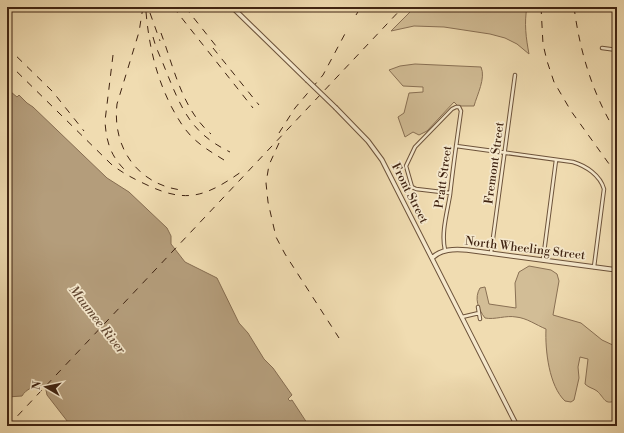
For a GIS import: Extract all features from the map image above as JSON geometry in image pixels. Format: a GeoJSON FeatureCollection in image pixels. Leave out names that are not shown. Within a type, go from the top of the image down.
{"type":"FeatureCollection","features":[{"type":"Feature","properties":{"kind":"street","name":"Front Street"},"geometry":{"type":"LineString","coordinates":[[232,7],[362,134],[378,154],[388,170],[517,426]]}},
{"type":"Feature","properties":{"kind":"street"},"geometry":{"type":"LineString","coordinates":[[609,9],[617,10]]}},
{"type":"Feature","properties":{"kind":"street"},"geometry":{"type":"LineString","coordinates":[[602,48],[617,50]]}},
{"type":"Feature","properties":{"kind":"street","name":"Fremont Street"},"geometry":{"type":"LineString","coordinates":[[491,253],[515,75]]}},
{"type":"Feature","properties":{"kind":"street","name":"Pratt Street"},"geometry":{"type":"LineString","coordinates":[[445,250],[444,235],[450,193],[461,111],[459,107],[452,108],[415,148],[406,166],[412,187],[416,189],[450,193]]}},
{"type":"Feature","properties":{"kind":"street"},"geometry":{"type":"LineString","coordinates":[[456,146],[573,162],[588,169],[601,181],[604,189],[594,267]]}},
{"type":"Feature","properties":{"kind":"street"},"geometry":{"type":"LineString","coordinates":[[543,260],[556,160]]}},
{"type":"Feature","properties":{"kind":"street"},"geometry":{"type":"LineString","coordinates":[[432,258],[437,253],[445,250]]}},
{"type":"Feature","properties":{"kind":"street","name":"North Wheeling Street"},"geometry":{"type":"LineString","coordinates":[[445,250],[467,250],[617,270]]}},
{"type":"Feature","properties":{"kind":"street"},"geometry":{"type":"LineString","coordinates":[[478,307],[480,319]]}},
{"type":"Feature","properties":{"kind":"street"},"geometry":{"type":"LineString","coordinates":[[462,317],[479,313]]}},
{"type":"Feature","properties":{"kind":"shaded area"},"geometry":{"type":"Polygon","coordinates":[[[415,7],[527,7],[526,30],[529,54],[517,44],[505,38],[490,34],[444,27],[414,26],[391,31],[415,7]]]}},
{"type":"Feature","properties":{"kind":"shaded area"},"geometry":{"type":"Polygon","coordinates":[[[415,64],[481,67],[482,81],[474,106],[458,106],[454,102],[427,131],[419,135],[413,132],[405,137],[398,117],[404,113],[409,93],[423,92],[423,87],[403,86],[389,70],[400,66],[415,64]]]}},
{"type":"Feature","properties":{"kind":"shaded area"},"geometry":{"type":"Polygon","coordinates":[[[529,266],[551,270],[557,274],[559,281],[553,315],[581,323],[602,340],[617,347],[617,353],[614,356],[617,361],[617,400],[607,402],[597,391],[585,384],[588,359],[580,357],[578,367],[579,378],[574,400],[571,402],[565,401],[555,386],[549,367],[546,347],[546,329],[528,320],[520,318],[485,318],[483,315],[477,300],[480,288],[485,287],[489,304],[516,308],[515,283],[519,272],[529,266]]]}},
{"type":"Feature","properties":{"kind":"water","name":"Maumee River"},"geometry":{"type":"Polygon","coordinates":[[[7,90],[17,97],[19,95],[33,107],[107,178],[129,192],[167,228],[171,236],[171,244],[185,262],[217,278],[239,323],[248,333],[264,359],[273,368],[292,395],[288,399],[290,401],[292,400],[309,426],[71,426],[47,395],[46,390],[42,386],[30,388],[22,396],[7,397],[7,90]]]}},
{"type":"Feature","properties":{"kind":"railway"},"geometry":{"type":"LineString","coordinates":[[143,7],[139,32],[117,104],[119,135],[123,149],[140,171],[152,180],[165,186],[181,190]]}},
{"type":"Feature","properties":{"kind":"railway"},"geometry":{"type":"LineString","coordinates":[[173,7],[253,108]]}},
{"type":"Feature","properties":{"kind":"railway"},"geometry":{"type":"LineString","coordinates":[[185,7],[220,51]]}},
{"type":"Feature","properties":{"kind":"railway"},"geometry":{"type":"LineString","coordinates":[[356,15],[361,7]]}},
{"type":"Feature","properties":{"kind":"railway"},"geometry":{"type":"LineString","coordinates":[[8,426],[403,7]]}},
{"type":"Feature","properties":{"kind":"railway"},"geometry":{"type":"LineString","coordinates":[[541,7],[543,44],[554,82],[571,111],[617,175]]}},
{"type":"Feature","properties":{"kind":"railway"},"geometry":{"type":"LineString","coordinates":[[574,7],[580,41],[594,89],[617,134]]}},
{"type":"Feature","properties":{"kind":"railway"},"geometry":{"type":"LineString","coordinates":[[146,12],[149,37],[157,72],[171,106],[183,126],[192,137],[224,160]]}},
{"type":"Feature","properties":{"kind":"railway"},"geometry":{"type":"LineString","coordinates":[[150,13],[160,41]]}},
{"type":"Feature","properties":{"kind":"railway"},"geometry":{"type":"LineString","coordinates":[[279,133],[295,108],[323,75],[347,30]]}},
{"type":"Feature","properties":{"kind":"railway"},"geometry":{"type":"LineString","coordinates":[[161,33],[175,74],[186,100],[201,124],[211,134]]}},
{"type":"Feature","properties":{"kind":"railway"},"geometry":{"type":"LineString","coordinates":[[153,37],[177,97],[189,119],[206,137],[230,152]]}},
{"type":"Feature","properties":{"kind":"railway"},"geometry":{"type":"LineString","coordinates":[[7,47],[53,92],[84,131]]}},
{"type":"Feature","properties":{"kind":"railway"},"geometry":{"type":"LineString","coordinates":[[213,48],[259,105]]}},
{"type":"Feature","properties":{"kind":"railway"},"geometry":{"type":"LineString","coordinates":[[113,55],[105,121],[108,141],[112,153],[124,169]]}},
{"type":"Feature","properties":{"kind":"railway"},"geometry":{"type":"LineString","coordinates":[[7,62],[111,164],[127,175],[145,184],[172,194],[184,196],[195,195],[217,187],[241,172]]}},
{"type":"Feature","properties":{"kind":"railway"},"geometry":{"type":"LineString","coordinates":[[279,143],[269,165],[266,183],[268,202],[276,237],[285,254],[339,338]]}}]}
